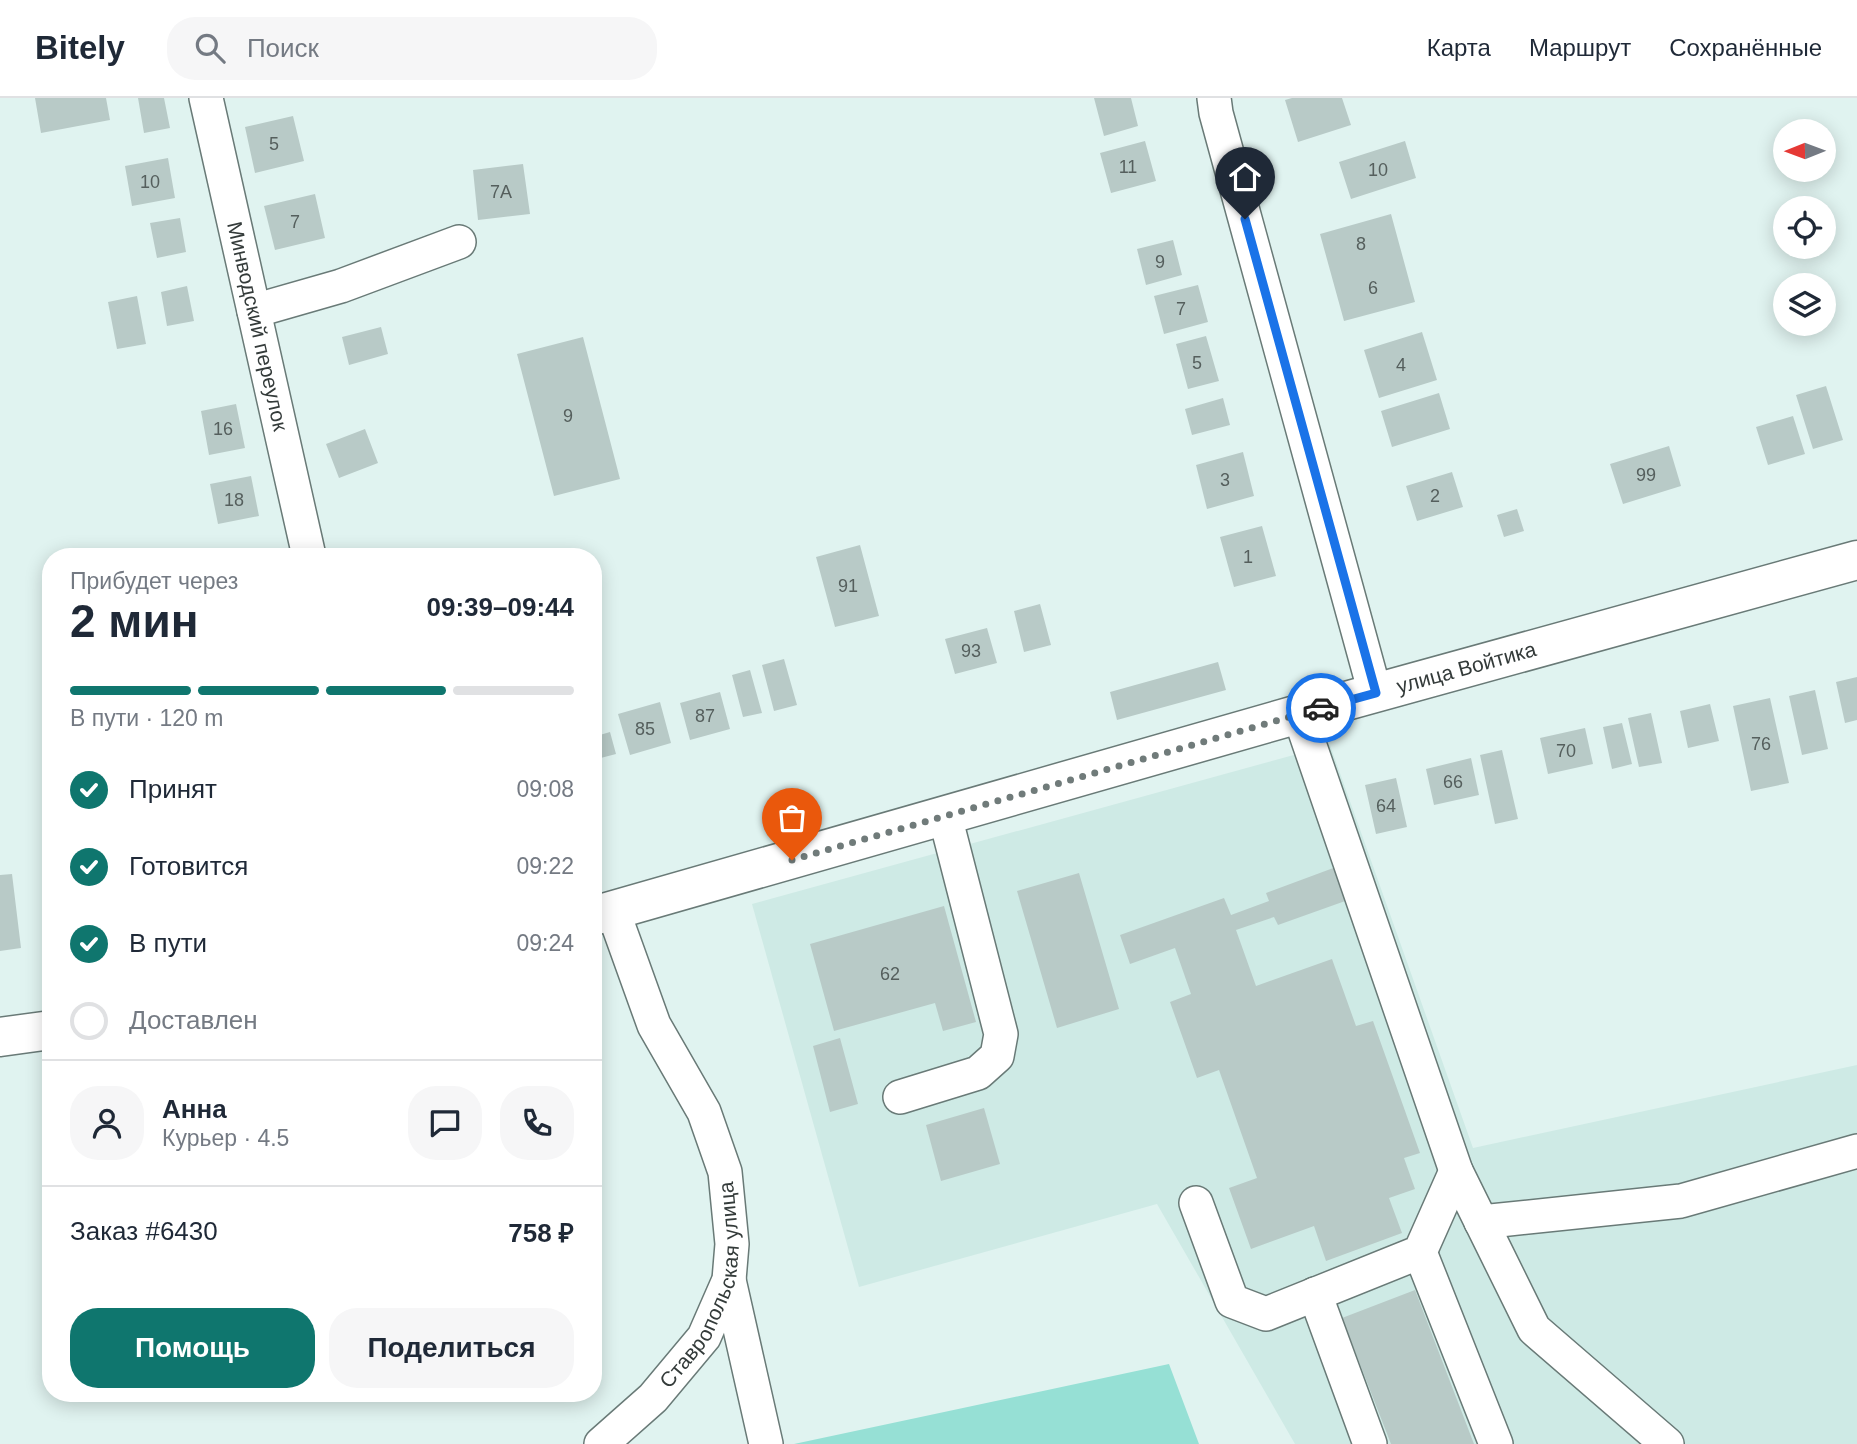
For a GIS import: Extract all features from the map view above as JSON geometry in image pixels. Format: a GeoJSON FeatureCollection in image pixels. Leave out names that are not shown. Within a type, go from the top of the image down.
{"type":"FeatureCollection","features":[{"type":"Feature","properties":{"kind":"main road","name":"улица Войтика"},"geometry":{"type":"LineString","coordinates":[[603,914],[1299,714],[1857,560]]}},
{"type":"Feature","properties":{"kind":"main road"},"geometry":{"type":"LineString","coordinates":[[0,1037],[42,1031]]}},
{"type":"Feature","properties":{"kind":"street","name":"Минводский переулок"},"geometry":{"type":"LineString","coordinates":[[206,98],[307,548]]}},
{"type":"Feature","properties":{"kind":"street"},"geometry":{"type":"LineString","coordinates":[[1214,103],[1376,693]]}},
{"type":"Feature","properties":{"kind":"street"},"geometry":{"type":"LineString","coordinates":[[254,312],[341,286],[459,242]]}},
{"type":"Feature","properties":{"kind":"street"},"geometry":{"type":"LineString","coordinates":[[1299,714],[1456,1171],[1534,1329],[1652,1438]]}},
{"type":"Feature","properties":{"kind":"street"},"geometry":{"type":"LineString","coordinates":[[900,1097],[978,1073],[997,1056],[1001,1034],[945,816]]}},
{"type":"Feature","properties":{"kind":"street","name":"Ставропольская улица"},"geometry":{"type":"LineString","coordinates":[[601,1444],[653,1398],[704,1337],[729,1280],[732,1244],[725,1172],[704,1112],[654,1025],[603,914]]}},
{"type":"Feature","properties":{"kind":"street"},"geometry":{"type":"LineString","coordinates":[[1481,1222],[1681,1202],[1857,1151]]}},
{"type":"Feature","properties":{"kind":"street"},"geometry":{"type":"LineString","coordinates":[[1196,1203],[1232,1301],[1266,1314],[1420,1252],[1456,1171]]}},
{"type":"Feature","properties":{"kind":"street"},"geometry":{"type":"LineString","coordinates":[[1420,1252],[1496,1444]]}},
{"type":"Feature","properties":{"kind":"street"},"geometry":{"type":"LineString","coordinates":[[729,1280],[766,1444]]}},
{"type":"Feature","properties":{"kind":"street"},"geometry":{"type":"LineString","coordinates":[[1315,1294],[1370,1444]]}},
{"type":"Feature","properties":{"kind":"shaded area"},"geometry":{"type":"Polygon","coordinates":[[[1330,745],[1473,1148],[1857,1065],[1857,1444],[1295,1444],[1157,1204],[859,1287],[752,904],[1330,745]]]}},
{"type":"Feature","properties":{"kind":"green space"},"geometry":{"type":"Polygon","coordinates":[[[1169,1364],[1199,1444],[794,1444],[1169,1364]]]}},
{"type":"Feature","properties":{"kind":"building"},"geometry":{"type":"Polygon","coordinates":[[[35,98],[106,98],[110,120],[41,133],[35,98]]]}},
{"type":"Feature","properties":{"kind":"building"},"geometry":{"type":"Polygon","coordinates":[[[138,98],[164,98],[170,128],[144,133],[138,98]]]}},
{"type":"Feature","properties":{"kind":"building"},"geometry":{"type":"Polygon","coordinates":[[[1094,98],[1131,98],[1138,126],[1104,136],[1094,98]]]}},
{"type":"Feature","properties":{"kind":"building"},"geometry":{"type":"Polygon","coordinates":[[[1342,98],[1351,125],[1298,142],[1285,100],[1342,98]]]}},
{"type":"Feature","properties":{"kind":"building"},"geometry":{"type":"Polygon","coordinates":[[[293,116],[304,161],[255,173],[245,127],[293,116]]]}},
{"type":"Feature","properties":{"kind":"building"},"geometry":{"type":"Polygon","coordinates":[[[1145,141],[1156,181],[1111,193],[1100,153],[1145,141]]]}},
{"type":"Feature","properties":{"kind":"building"},"geometry":{"type":"Polygon","coordinates":[[[1405,141],[1416,178],[1351,199],[1339,162],[1405,141]]]}},
{"type":"Feature","properties":{"kind":"building"},"geometry":{"type":"Polygon","coordinates":[[[168,158],[175,198],[132,206],[125,166],[168,158]]]}},
{"type":"Feature","properties":{"kind":"building"},"geometry":{"type":"Polygon","coordinates":[[[523,164],[530,214],[478,220],[473,170],[523,164]]]}},
{"type":"Feature","properties":{"kind":"building"},"geometry":{"type":"Polygon","coordinates":[[[315,194],[325,238],[275,250],[264,206],[315,194]]]}},
{"type":"Feature","properties":{"kind":"building"},"geometry":{"type":"Polygon","coordinates":[[[1391,214],[1415,302],[1344,321],[1320,234],[1391,214]]]}},
{"type":"Feature","properties":{"kind":"building"},"geometry":{"type":"Polygon","coordinates":[[[180,218],[186,252],[157,258],[150,223],[180,218]]]}},
{"type":"Feature","properties":{"kind":"building"},"geometry":{"type":"Polygon","coordinates":[[[1173,240],[1182,275],[1146,285],[1137,249],[1173,240]]]}},
{"type":"Feature","properties":{"kind":"building"},"geometry":{"type":"Polygon","coordinates":[[[1198,285],[1208,322],[1164,334],[1154,296],[1198,285]]]}},
{"type":"Feature","properties":{"kind":"building"},"geometry":{"type":"Polygon","coordinates":[[[187,286],[194,321],[167,326],[161,292],[187,286]]]}},
{"type":"Feature","properties":{"kind":"building"},"geometry":{"type":"Polygon","coordinates":[[[137,296],[146,344],[117,349],[108,302],[137,296]]]}},
{"type":"Feature","properties":{"kind":"building"},"geometry":{"type":"Polygon","coordinates":[[[381,327],[388,354],[349,365],[342,337],[381,327]]]}},
{"type":"Feature","properties":{"kind":"building"},"geometry":{"type":"Polygon","coordinates":[[[1422,332],[1437,380],[1379,398],[1364,350],[1422,332]]]}},
{"type":"Feature","properties":{"kind":"building"},"geometry":{"type":"Polygon","coordinates":[[[1206,336],[1219,381],[1188,389],[1176,344],[1206,336]]]}},
{"type":"Feature","properties":{"kind":"building"},"geometry":{"type":"Polygon","coordinates":[[[583,337],[620,479],[554,496],[517,354],[583,337]]]}},
{"type":"Feature","properties":{"kind":"building"},"geometry":{"type":"Polygon","coordinates":[[[1826,386],[1843,440],[1813,449],[1796,395],[1826,386]]]}},
{"type":"Feature","properties":{"kind":"building"},"geometry":{"type":"Polygon","coordinates":[[[1439,393],[1450,429],[1392,447],[1381,411],[1439,393]]]}},
{"type":"Feature","properties":{"kind":"building"},"geometry":{"type":"Polygon","coordinates":[[[1223,398],[1230,425],[1192,435],[1185,409],[1223,398]]]}},
{"type":"Feature","properties":{"kind":"building"},"geometry":{"type":"Polygon","coordinates":[[[236,404],[245,448],[209,455],[201,411],[236,404]]]}},
{"type":"Feature","properties":{"kind":"building"},"geometry":{"type":"Polygon","coordinates":[[[1793,416],[1805,454],[1768,465],[1756,427],[1793,416]]]}},
{"type":"Feature","properties":{"kind":"building"},"geometry":{"type":"Polygon","coordinates":[[[365,429],[378,463],[339,478],[326,444],[365,429]]]}},
{"type":"Feature","properties":{"kind":"building"},"geometry":{"type":"Polygon","coordinates":[[[1669,446],[1681,486],[1623,504],[1610,464],[1669,446]]]}},
{"type":"Feature","properties":{"kind":"building"},"geometry":{"type":"Polygon","coordinates":[[[1243,452],[1254,496],[1207,509],[1196,465],[1243,452]]]}},
{"type":"Feature","properties":{"kind":"building"},"geometry":{"type":"Polygon","coordinates":[[[1452,472],[1463,507],[1417,521],[1406,486],[1452,472]]]}},
{"type":"Feature","properties":{"kind":"building"},"geometry":{"type":"Polygon","coordinates":[[[251,476],[259,516],[218,524],[210,484],[251,476]]]}},
{"type":"Feature","properties":{"kind":"building"},"geometry":{"type":"Polygon","coordinates":[[[1517,509],[1524,531],[1504,537],[1497,515],[1517,509]]]}},
{"type":"Feature","properties":{"kind":"building"},"geometry":{"type":"Polygon","coordinates":[[[1262,526],[1276,576],[1234,587],[1220,537],[1262,526]]]}},
{"type":"Feature","properties":{"kind":"building"},"geometry":{"type":"Polygon","coordinates":[[[860,545],[879,616],[835,627],[816,557],[860,545]]]}},
{"type":"Feature","properties":{"kind":"building"},"geometry":{"type":"Polygon","coordinates":[[[1040,604],[1051,645],[1024,652],[1014,611],[1040,604]]]}},
{"type":"Feature","properties":{"kind":"building"},"geometry":{"type":"Polygon","coordinates":[[[987,628],[997,663],[955,674],[945,639],[987,628]]]}},
{"type":"Feature","properties":{"kind":"building"},"geometry":{"type":"Polygon","coordinates":[[[784,659],[797,705],[774,711],[762,665],[784,659]]]}},
{"type":"Feature","properties":{"kind":"building"},"geometry":{"type":"Polygon","coordinates":[[[1218,662],[1226,690],[1117,720],[1110,692],[1218,662]]]}},
{"type":"Feature","properties":{"kind":"building"},"geometry":{"type":"Polygon","coordinates":[[[750,670],[762,713],[743,717],[732,675],[750,670]]]}},
{"type":"Feature","properties":{"kind":"building"},"geometry":{"type":"Polygon","coordinates":[[[1857,677],[1857,720],[1845,723],[1836,682],[1857,677]]]}},
{"type":"Feature","properties":{"kind":"building"},"geometry":{"type":"Polygon","coordinates":[[[1815,690],[1828,749],[1802,755],[1789,696],[1815,690]]]}},
{"type":"Feature","properties":{"kind":"building"},"geometry":{"type":"Polygon","coordinates":[[[720,692],[730,729],[690,740],[680,703],[720,692]]]}},
{"type":"Feature","properties":{"kind":"building"},"geometry":{"type":"Polygon","coordinates":[[[1770,698],[1789,783],[1751,791],[1733,706],[1770,698]]]}},
{"type":"Feature","properties":{"kind":"building"},"geometry":{"type":"Polygon","coordinates":[[[660,702],[671,743],[630,755],[618,714],[660,702]]]}},
{"type":"Feature","properties":{"kind":"building"},"geometry":{"type":"Polygon","coordinates":[[[1710,704],[1719,741],[1688,748],[1680,711],[1710,704]]]}},
{"type":"Feature","properties":{"kind":"building"},"geometry":{"type":"Polygon","coordinates":[[[1651,713],[1662,763],[1639,767],[1628,718],[1651,713]]]}},
{"type":"Feature","properties":{"kind":"building"},"geometry":{"type":"Polygon","coordinates":[[[1622,723],[1632,764],[1612,769],[1603,727],[1622,723]]]}},
{"type":"Feature","properties":{"kind":"building"},"geometry":{"type":"Polygon","coordinates":[[[1585,728],[1593,764],[1548,774],[1540,738],[1585,728]]]}},
{"type":"Feature","properties":{"kind":"building"},"geometry":{"type":"Polygon","coordinates":[[[610,732],[616,754],[602,758],[602,734],[610,732]]]}},
{"type":"Feature","properties":{"kind":"building"},"geometry":{"type":"Polygon","coordinates":[[[1502,750],[1518,819],[1495,824],[1480,755],[1502,750]]]}},
{"type":"Feature","properties":{"kind":"building"},"geometry":{"type":"Polygon","coordinates":[[[1471,758],[1479,795],[1434,805],[1426,769],[1471,758]]]}},
{"type":"Feature","properties":{"kind":"building"},"geometry":{"type":"Polygon","coordinates":[[[1396,778],[1407,827],[1376,834],[1365,785],[1396,778]]]}},
{"type":"Feature","properties":{"kind":"building"},"geometry":{"type":"Polygon","coordinates":[[[1336,867],[1348,900],[1278,925],[1274,917],[1236,930],[1256,986],[1332,959],[1356,1026],[1373,1021],[1420,1153],[1404,1158],[1415,1189],[1389,1198],[1402,1233],[1326,1261],[1314,1226],[1251,1249],[1229,1188],[1257,1178],[1219,1070],[1197,1078],[1170,1002],[1191,994],[1175,948],[1130,964],[1120,935],[1224,898],[1231,915],[1269,901],[1266,893],[1336,867]]]}},
{"type":"Feature","properties":{"kind":"building"},"geometry":{"type":"Polygon","coordinates":[[[1079,873],[1119,1009],[1057,1028],[1017,891],[1079,873]]]}},
{"type":"Feature","properties":{"kind":"building"},"geometry":{"type":"Polygon","coordinates":[[[12,874],[21,948],[0,951],[0,875],[12,874]]]}},
{"type":"Feature","properties":{"kind":"building"},"geometry":{"type":"Polygon","coordinates":[[[944,906],[976,1022],[943,1031],[935,1003],[834,1031],[810,944],[944,906]]]}},
{"type":"Feature","properties":{"kind":"building"},"geometry":{"type":"Polygon","coordinates":[[[840,1038],[858,1104],[830,1112],[813,1046],[840,1038]]]}},
{"type":"Feature","properties":{"kind":"building"},"geometry":{"type":"Polygon","coordinates":[[[984,1108],[1000,1164],[941,1181],[926,1125],[984,1108]]]}},
{"type":"Feature","properties":{"kind":"building"},"geometry":{"type":"Polygon","coordinates":[[[1415,1290],[1474,1444],[1391,1444],[1342,1318],[1415,1290]]]}},
{"type":"Feature","properties":{"kind":"way so far"},"geometry":{"type":"LineString","coordinates":[[792,860],[1321,708]]}},
{"type":"Feature","properties":{"kind":"route"},"geometry":{"type":"LineString","coordinates":[[1245,219],[1376,693],[1321,708]]}}]}
